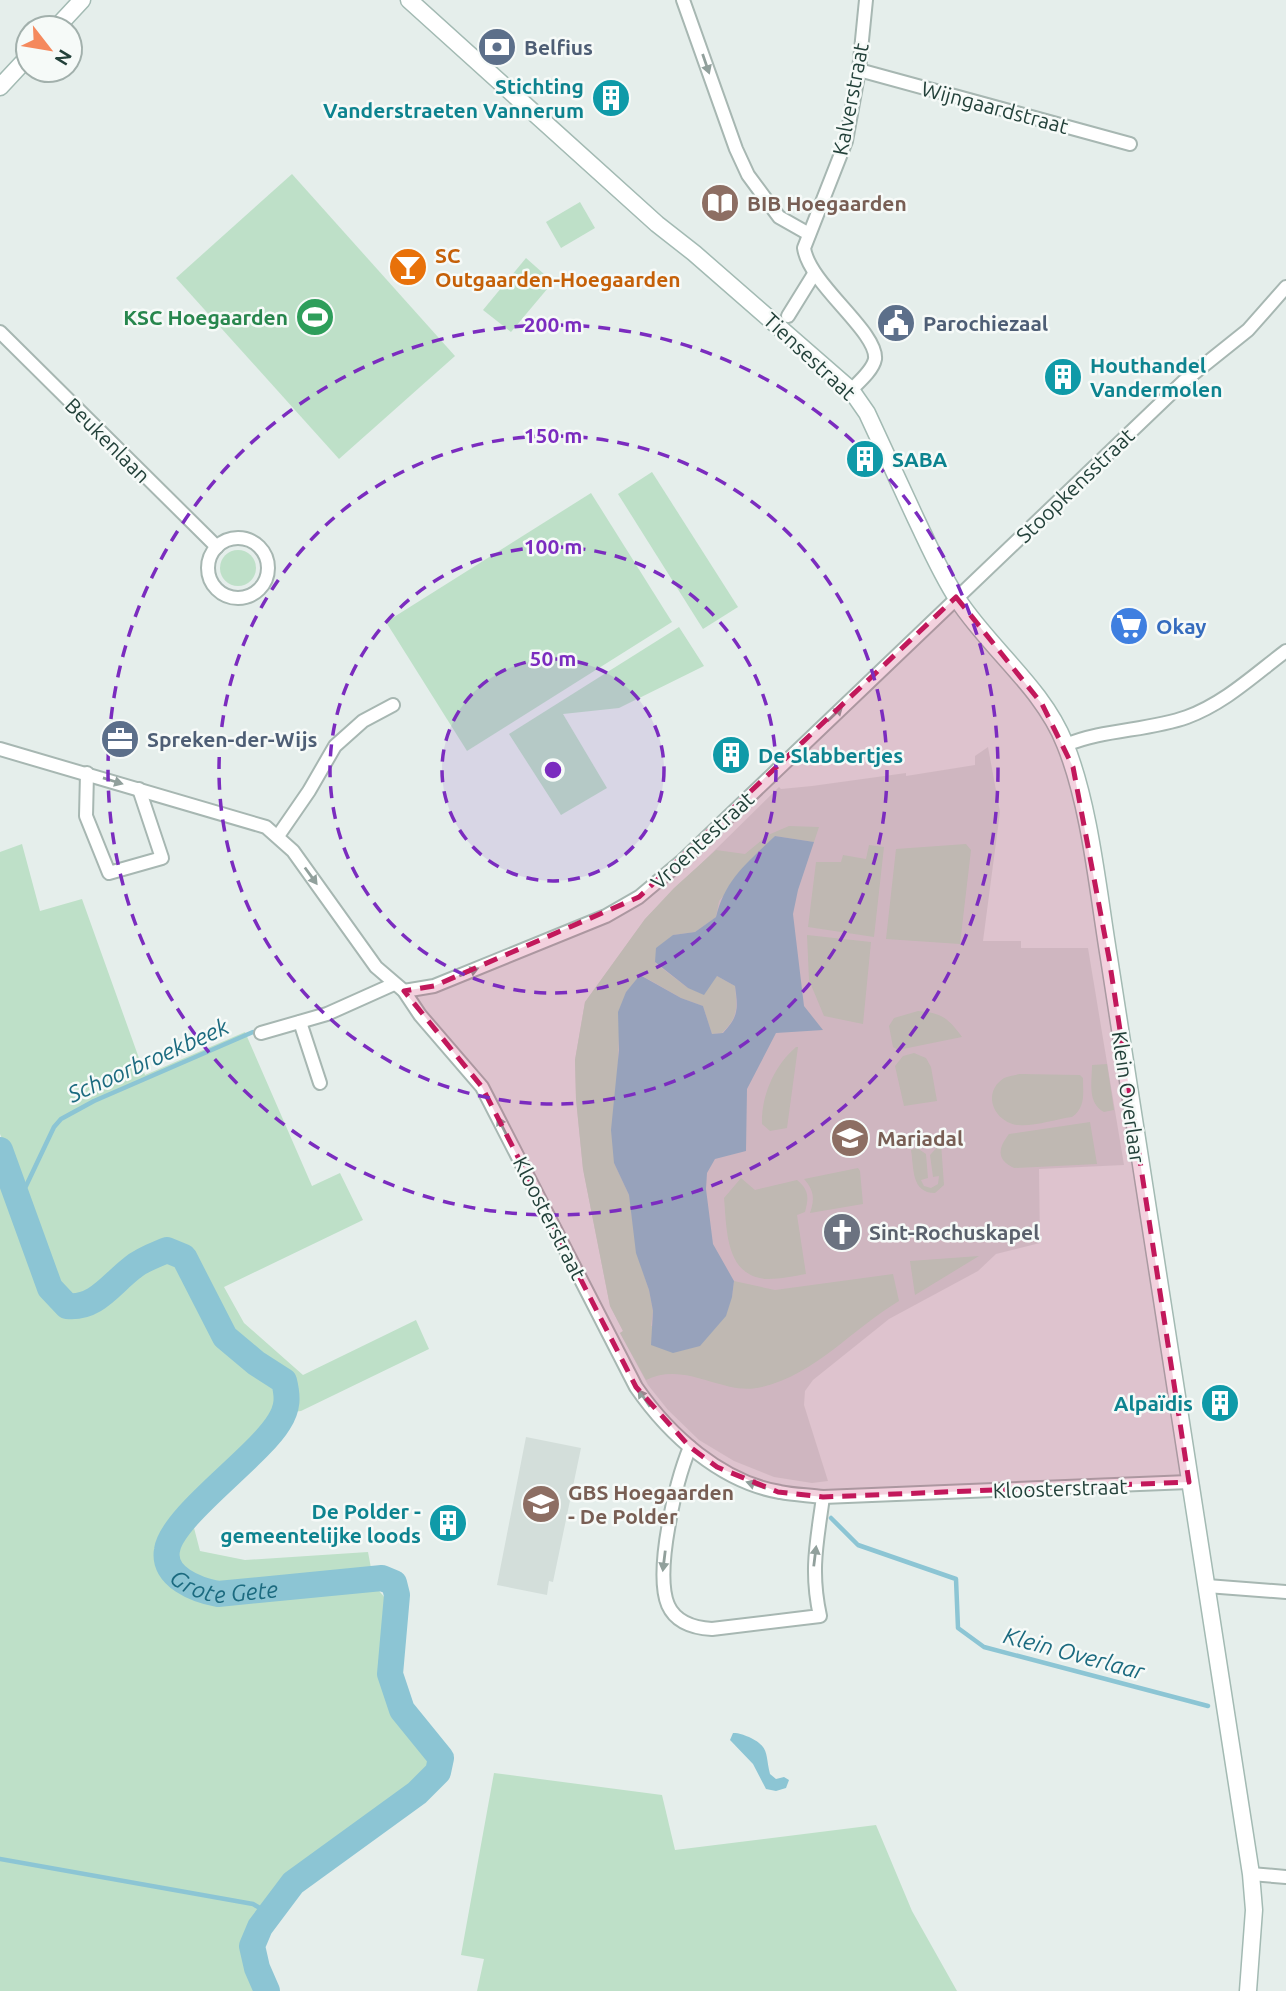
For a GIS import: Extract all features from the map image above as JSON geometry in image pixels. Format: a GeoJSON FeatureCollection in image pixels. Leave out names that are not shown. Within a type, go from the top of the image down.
{"type":"FeatureCollection","features":[{"type":"Feature","properties":{"kind":"main road"},"geometry":{"type":"LineString","coordinates":[[69,14],[82,0]]}},
{"type":"Feature","properties":{"kind":"main road","name":"Tiensestraat"},"geometry":{"type":"LineString","coordinates":[[409,0],[657,224],[851,390],[867,413],[941,571],[956,597],[1042,704],[1066,745]]}},
{"type":"Feature","properties":{"kind":"main road"},"geometry":{"type":"LineString","coordinates":[[0,87],[14,72]]}},
{"type":"Feature","properties":{"kind":"main road","name":"Klein Overlaar"},"geometry":{"type":"LineString","coordinates":[[1066,745],[1086,820],[1097,885],[1251,1874],[1254,1922],[1248,1991]]}},
{"type":"Feature","properties":{"kind":"street"},"geometry":{"type":"LineString","coordinates":[[683,0],[736,149],[748,175],[779,217],[809,234],[804,248],[805,259],[874,350],[875,360],[870,369],[851,390]]}},
{"type":"Feature","properties":{"kind":"street","name":"Kalverstraat"},"geometry":{"type":"LineString","coordinates":[[809,234],[846,141],[859,71],[866,0]]}},
{"type":"Feature","properties":{"kind":"street","name":"Wijngaardstraat"},"geometry":{"type":"LineString","coordinates":[[859,71],[1130,144]]}},
{"type":"Feature","properties":{"kind":"street"},"geometry":{"type":"LineString","coordinates":[[788,316],[814,274]]}},
{"type":"Feature","properties":{"kind":"street","name":"Stoopkensstraat"},"geometry":{"type":"LineString","coordinates":[[956,597],[1183,382],[1248,330],[1286,287]]}},
{"type":"Feature","properties":{"kind":"street","name":"Beukenlaan"},"geometry":{"type":"LineString","coordinates":[[0,331],[217,547]]}},
{"type":"Feature","properties":{"kind":"street"},"geometry":{"type":"LineString","coordinates":[[234,538],[253,542],[266,557],[268,566],[262,585],[247,597],[227,596],[219,591],[209,574],[208,565],[217,547],[234,538]]}},
{"type":"Feature","properties":{"kind":"street","name":"Vroentestraat"},"geometry":{"type":"LineString","coordinates":[[261,1033],[327,1014],[399,988],[434,986],[606,916],[639,897],[683,860],[956,597]]}},
{"type":"Feature","properties":{"kind":"street"},"geometry":{"type":"LineString","coordinates":[[1066,745],[1085,738],[1171,721],[1211,707],[1286,651]]}},
{"type":"Feature","properties":{"kind":"street"},"geometry":{"type":"LineString","coordinates":[[278,836],[309,791],[334,746],[363,721],[393,705]]}},
{"type":"Feature","properties":{"kind":"street"},"geometry":{"type":"LineString","coordinates":[[0,749],[266,827],[293,851],[376,967],[399,988]]}},
{"type":"Feature","properties":{"kind":"street"},"geometry":{"type":"LineString","coordinates":[[87,773],[86,816],[109,873],[162,858],[139,789]]}},
{"type":"Feature","properties":{"kind":"street","name":"Kloosterstraat"},"geometry":{"type":"LineString","coordinates":[[399,988],[482,1087],[636,1387],[650,1407],[690,1447],[717,1467],[746,1482],[778,1492],[823,1497],[1189,1482]]}},
{"type":"Feature","properties":{"kind":"street"},"geometry":{"type":"LineString","coordinates":[[299,1022],[320,1083]]}},
{"type":"Feature","properties":{"kind":"street"},"geometry":{"type":"LineString","coordinates":[[690,1447],[683,1465],[663,1572],[669,1608],[684,1623],[698,1629],[820,1615],[814,1588],[814,1566],[823,1497]]}},
{"type":"Feature","properties":{"kind":"street"},"geometry":{"type":"LineString","coordinates":[[1207,1586],[1286,1592]]}},
{"type":"Feature","properties":{"kind":"street"},"geometry":{"type":"LineString","coordinates":[[1251,1874],[1286,1877]]}},
{"type":"Feature","properties":{"kind":"highlighted area"},"geometry":{"type":"Polygon","coordinates":[[[956,597],[1042,704],[1073,767],[1109,958],[1189,1482],[823,1497],[778,1492],[717,1467],[690,1447],[636,1387],[482,1087],[404,991],[434,986],[639,897],[956,597]]]}},
{"type":"Feature","properties":{"kind":"shaded area","name":"Mariadal"},"geometry":{"type":"Polygon","coordinates":[[[988,747],[1000,812],[983,941],[1021,941],[1021,948],[1088,948],[1124,1165],[1039,1169],[1040,1243],[996,1254],[978,1271],[889,1319],[813,1380],[805,1391],[804,1405],[828,1481],[812,1483],[774,1477],[734,1461],[699,1440],[668,1410],[648,1385],[620,1333],[623,1331],[610,1306],[583,1169],[575,1060],[585,1002],[645,919],[779,787],[812,786],[906,773],[906,776],[975,765],[975,756],[988,747]]]}},
{"type":"Feature","properties":{"kind":"shaded area","name":"GBS Hoegaarden - De Polder"},"geometry":{"type":"Polygon","coordinates":[[[526,1437],[581,1448],[553,1582],[549,1581],[547,1595],[497,1585],[526,1437]]]}},
{"type":"Feature","properties":{"kind":"green space","name":"KSC Hoegaarden"},"geometry":{"type":"Polygon","coordinates":[[[292,174],[455,356],[339,459],[176,278],[292,174]]]}},
{"type":"Feature","properties":{"kind":"green space"},"geometry":{"type":"Polygon","coordinates":[[[580,202],[595,228],[561,248],[546,222],[580,202]]]}},
{"type":"Feature","properties":{"kind":"green space"},"geometry":{"type":"Polygon","coordinates":[[[526,258],[553,282],[511,332],[483,310],[526,258]]]}},
{"type":"Feature","properties":{"kind":"green space"},"geometry":{"type":"Polygon","coordinates":[[[652,472],[738,607],[703,629],[618,494],[652,472]]]}},
{"type":"Feature","properties":{"kind":"green space"},"geometry":{"type":"Polygon","coordinates":[[[591,493],[672,622],[467,751],[386,622],[591,493]]]}},
{"type":"Feature","properties":{"kind":"green space"},"geometry":{"type":"Polygon","coordinates":[[[238,550],[251,555],[256,568],[251,581],[238,586],[225,581],[220,568],[225,555],[238,550]]]}},
{"type":"Feature","properties":{"kind":"green space"},"geometry":{"type":"Polygon","coordinates":[[[679,627],[704,666],[619,708],[563,714],[607,788],[561,815],[509,734],[679,627]]]}},
{"type":"Feature","properties":{"kind":"green space"},"geometry":{"type":"Polygon","coordinates":[[[789,826],[819,827],[814,842],[775,836],[719,901],[716,917],[695,932],[673,935],[655,963],[688,988],[717,976],[735,986],[736,1011],[722,1033],[712,1034],[703,1006],[681,998],[641,975],[626,992],[619,1036],[614,1163],[629,1195],[637,1253],[653,1311],[651,1326],[732,1297],[734,1281],[775,1290],[893,1274],[899,1301],[800,1372],[762,1387],[733,1387],[676,1374],[646,1380],[620,1333],[623,1331],[610,1306],[583,1169],[575,1060],[585,1002],[645,919],[716,850],[745,854],[768,835],[789,826]]]}},
{"type":"Feature","properties":{"kind":"green space"},"geometry":{"type":"Polygon","coordinates":[[[22,844],[40,911],[82,899],[145,1075],[245,1032],[312,1186],[340,1173],[363,1220],[224,1287],[244,1323],[303,1375],[416,1320],[429,1349],[301,1411],[293,1412],[295,1392],[292,1379],[237,1340],[191,1252],[172,1242],[133,1257],[84,1301],[74,1299],[62,1288],[0,1134],[0,852],[22,844]]]}},
{"type":"Feature","properties":{"kind":"green space"},"geometry":{"type":"Polygon","coordinates":[[[966,844],[971,850],[960,944],[886,939],[896,849],[966,844]]]}},
{"type":"Feature","properties":{"kind":"green space"},"geometry":{"type":"Polygon","coordinates":[[[869,845],[884,847],[874,937],[808,927],[816,862],[841,862],[843,855],[866,859],[869,845]]]}},
{"type":"Feature","properties":{"kind":"green space"},"geometry":{"type":"Polygon","coordinates":[[[807,935],[871,942],[863,1024],[824,1016],[809,980],[807,935]]]}},
{"type":"Feature","properties":{"kind":"green space"},"geometry":{"type":"Polygon","coordinates":[[[918,1011],[944,1018],[962,1037],[898,1050],[893,1047],[889,1026],[894,1018],[918,1011]]]}},
{"type":"Feature","properties":{"kind":"green space"},"geometry":{"type":"Polygon","coordinates":[[[796,1047],[787,1128],[770,1131],[762,1124],[762,1113],[770,1082],[781,1063],[796,1047]]]}},
{"type":"Feature","properties":{"kind":"green space"},"geometry":{"type":"Polygon","coordinates":[[[914,1053],[926,1058],[931,1067],[937,1101],[904,1106],[895,1066],[903,1056],[914,1053]]]}},
{"type":"Feature","properties":{"kind":"green space"},"geometry":{"type":"Polygon","coordinates":[[[1107,1064],[1114,1110],[1104,1112],[1093,1098],[1092,1065],[1107,1064]]]}},
{"type":"Feature","properties":{"kind":"green space"},"geometry":{"type":"Polygon","coordinates":[[[1020,1074],[1080,1075],[1083,1078],[1083,1094],[1080,1109],[1072,1117],[1024,1125],[1010,1123],[997,1113],[993,1106],[993,1091],[1004,1078],[1020,1074]]]}},
{"type":"Feature","properties":{"kind":"green space"},"geometry":{"type":"Polygon","coordinates":[[[1090,1122],[1097,1164],[1014,1168],[1002,1157],[1001,1149],[1009,1134],[1090,1122]]]}},
{"type":"Feature","properties":{"kind":"green space"},"geometry":{"type":"Polygon","coordinates":[[[941,1143],[944,1185],[935,1193],[927,1192],[915,1178],[911,1150],[917,1148],[926,1154],[928,1178],[921,1180],[924,1186],[931,1188],[938,1184],[939,1176],[933,1177],[930,1155],[941,1143]]]}},
{"type":"Feature","properties":{"kind":"green space"},"geometry":{"type":"Polygon","coordinates":[[[0,1159],[39,1279],[54,1301],[68,1312],[81,1313],[94,1308],[134,1274],[160,1258],[177,1259],[189,1274],[219,1337],[229,1349],[266,1376],[275,1386],[279,1397],[277,1411],[266,1429],[169,1522],[162,1537],[160,1551],[161,1563],[173,1583],[197,1596],[212,1600],[374,1585],[386,1599],[380,1678],[395,1709],[433,1766],[366,1820],[321,1849],[290,1876],[260,1910],[247,1940],[249,1963],[258,1991],[0,1991],[0,1159]]]}},
{"type":"Feature","properties":{"kind":"green space"},"geometry":{"type":"Polygon","coordinates":[[[858,1168],[863,1204],[810,1213],[813,1195],[804,1179],[858,1168]]]}},
{"type":"Feature","properties":{"kind":"green space"},"geometry":{"type":"Polygon","coordinates":[[[741,1178],[755,1190],[797,1180],[804,1187],[807,1198],[805,1212],[797,1215],[806,1274],[768,1279],[743,1270],[736,1261],[728,1237],[724,1198],[741,1178]]]}},
{"type":"Feature","properties":{"kind":"green space"},"geometry":{"type":"Polygon","coordinates":[[[979,1256],[915,1295],[910,1261],[979,1256]]]}},
{"type":"Feature","properties":{"kind":"green space"},"geometry":{"type":"Polygon","coordinates":[[[193,1524],[200,1551],[245,1560],[368,1552],[371,1568],[228,1583],[205,1581],[184,1574],[180,1566],[179,1548],[193,1524]]]}},
{"type":"Feature","properties":{"kind":"green space"},"geometry":{"type":"Polygon","coordinates":[[[494,1773],[662,1795],[675,1850],[876,1825],[912,1911],[957,1991],[477,1991],[484,1959],[461,1955],[494,1773]]]}},
{"type":"Feature","properties":{"kind":"water"},"geometry":{"type":"Polygon","coordinates":[[[775,836],[814,842],[793,914],[804,1006],[823,1030],[776,1033],[747,1089],[746,1151],[715,1159],[707,1173],[706,1189],[713,1244],[734,1281],[732,1297],[726,1316],[700,1346],[673,1353],[651,1345],[653,1311],[649,1290],[636,1253],[629,1195],[614,1163],[611,1130],[619,1050],[618,1012],[626,992],[640,975],[681,998],[703,1006],[712,1034],[723,1033],[732,1022],[736,1011],[735,986],[717,976],[704,995],[688,988],[655,962],[656,948],[673,935],[695,932],[716,917],[725,892],[732,882],[775,836]]]}},
{"type":"Feature","properties":{"kind":"water"},"geometry":{"type":"Polygon","coordinates":[[[733,1733],[749,1737],[764,1748],[770,1774],[776,1779],[784,1777],[789,1780],[786,1788],[776,1791],[766,1789],[753,1764],[730,1740],[733,1733]]]}},
{"type":"Feature","properties":{"kind":"waterway","name":"Schoorbroekbeek"},"geometry":{"type":"LineString","coordinates":[[17,1196],[26,1186],[54,1127],[61,1119],[94,1101],[253,1032]]}},
{"type":"Feature","properties":{"kind":"waterway","name":"Grote Gete"},"geometry":{"type":"LineString","coordinates":[[0,1150],[50,1288],[67,1306],[95,1300],[136,1265],[167,1250],[184,1257],[225,1337],[256,1363],[284,1381],[286,1402],[279,1422],[253,1452],[199,1504],[172,1536],[167,1559],[175,1575],[200,1589],[218,1594],[382,1578],[394,1583],[397,1595],[390,1674],[402,1710],[441,1758],[438,1772],[417,1793],[293,1883],[260,1927],[252,1946],[257,1968],[267,1991]]}},
{"type":"Feature","properties":{"kind":"waterway","name":"Klein Overlaar"},"geometry":{"type":"LineString","coordinates":[[831,1518],[858,1545],[956,1579],[958,1628],[984,1647],[1208,1706]]}},
{"type":"Feature","properties":{"kind":"waterway"},"geometry":{"type":"LineString","coordinates":[[0,1859],[253,1904],[270,1914]]}},
{"type":"Feature","properties":{"kind":"place","name":"Belfius"},"geometry":{"type":"Point","coordinates":[497,47]}},
{"type":"Feature","properties":{"kind":"place","name":"Stichting Vanderstraeten Vannerum"},"geometry":{"type":"Point","coordinates":[611,98]}},
{"type":"Feature","properties":{"kind":"place","name":"BIB Hoegaarden"},"geometry":{"type":"Point","coordinates":[720,203]}},
{"type":"Feature","properties":{"kind":"place","name":"SC Outgaarden-Hoegaarden"},"geometry":{"type":"Point","coordinates":[408,267]}},
{"type":"Feature","properties":{"kind":"place","name":"KSC Hoegaarden"},"geometry":{"type":"Point","coordinates":[315,317]}},
{"type":"Feature","properties":{"kind":"place","name":"Parochiezaal"},"geometry":{"type":"Point","coordinates":[896,323]}},
{"type":"Feature","properties":{"kind":"place","name":"Houthandel Vandermolen"},"geometry":{"type":"Point","coordinates":[1063,377]}},
{"type":"Feature","properties":{"kind":"place","name":"SABA"},"geometry":{"type":"Point","coordinates":[865,459]}},
{"type":"Feature","properties":{"kind":"place","name":"Okay"},"geometry":{"type":"Point","coordinates":[1129,626]}},
{"type":"Feature","properties":{"kind":"place","name":"Spreken-der-Wijs"},"geometry":{"type":"Point","coordinates":[120,739]}},
{"type":"Feature","properties":{"kind":"place","name":"De Slabbertjes"},"geometry":{"type":"Point","coordinates":[731,755]}},
{"type":"Feature","properties":{"kind":"place","name":"Mariadal"},"geometry":{"type":"Point","coordinates":[850,1138]}},
{"type":"Feature","properties":{"kind":"place","name":"Sint-Rochuskapel"},"geometry":{"type":"Point","coordinates":[842,1232]}},
{"type":"Feature","properties":{"kind":"place","name":"Alpaïdis"},"geometry":{"type":"Point","coordinates":[1220,1403]}},
{"type":"Feature","properties":{"kind":"place","name":"GBS Hoegaarden - De Polder"},"geometry":{"type":"Point","coordinates":[541,1504]}},
{"type":"Feature","properties":{"kind":"place","name":"De Polder - gemeentelijke loods"},"geometry":{"type":"Point","coordinates":[448,1523]}}]}
